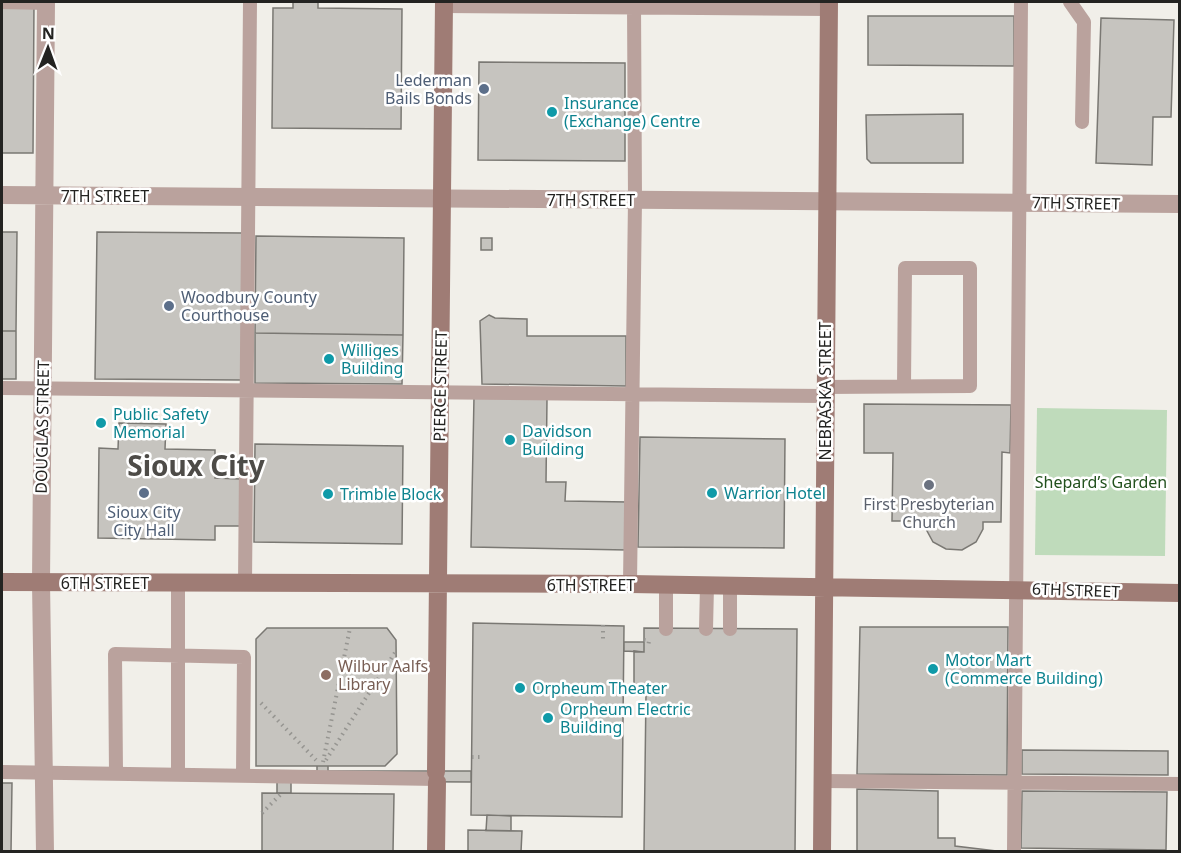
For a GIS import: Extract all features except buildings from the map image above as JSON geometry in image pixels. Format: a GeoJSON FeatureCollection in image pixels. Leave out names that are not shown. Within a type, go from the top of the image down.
{"type":"FeatureCollection","features":[{"type":"Feature","properties":{"kind":"main road","name":"PIERCE STREET"},"geometry":{"type":"LineString","coordinates":[[436,852],[444,4]]}},
{"type":"Feature","properties":{"kind":"main road","name":"NEBRASKA STREET"},"geometry":{"type":"LineString","coordinates":[[822,852],[829,5]]}},
{"type":"Feature","properties":{"kind":"main road","name":"6TH STREET"},"geometry":{"type":"LineString","coordinates":[[2,582],[630,584],[1017,588],[1179,593]]}},
{"type":"Feature","properties":{"kind":"street","name":"DOUGLAS STREET"},"geometry":{"type":"LineString","coordinates":[[45,852],[41,582],[46,2]]}},
{"type":"Feature","properties":{"kind":"street","name":"7TH STREET"},"geometry":{"type":"LineString","coordinates":[[2,195],[1179,204]]}},
{"type":"Feature","properties":{"kind":"lane"},"geometry":{"type":"LineString","coordinates":[[2,2],[46,2]]}},
{"type":"Feature","properties":{"kind":"lane"},"geometry":{"type":"LineString","coordinates":[[245,584],[250,2]]}},
{"type":"Feature","properties":{"kind":"lane"},"geometry":{"type":"LineString","coordinates":[[1014,852],[1021,2]]}},
{"type":"Feature","properties":{"kind":"lane"},"geometry":{"type":"LineString","coordinates":[[1070,2],[1084,22],[1082,122]]}},
{"type":"Feature","properties":{"kind":"lane"},"geometry":{"type":"LineString","coordinates":[[444,4],[829,5]]}},
{"type":"Feature","properties":{"kind":"lane"},"geometry":{"type":"LineString","coordinates":[[630,584],[635,200],[634,4]]}},
{"type":"Feature","properties":{"kind":"lane"},"geometry":{"type":"LineString","coordinates":[[2,388],[633,394],[825,392],[904,386],[970,386],[970,268],[904,268],[904,386]]}},
{"type":"Feature","properties":{"kind":"lane"},"geometry":{"type":"LineString","coordinates":[[178,583],[178,774]]}},
{"type":"Feature","properties":{"kind":"lane"},"geometry":{"type":"LineString","coordinates":[[666,585],[666,629]]}},
{"type":"Feature","properties":{"kind":"lane"},"geometry":{"type":"LineString","coordinates":[[706,586],[706,629]]}},
{"type":"Feature","properties":{"kind":"lane"},"geometry":{"type":"LineString","coordinates":[[730,586],[730,629]]}},
{"type":"Feature","properties":{"kind":"lane"},"geometry":{"type":"LineString","coordinates":[[116,773],[115,654],[244,657],[243,774]]}},
{"type":"Feature","properties":{"kind":"lane"},"geometry":{"type":"LineString","coordinates":[[2,772],[437,777]]}},
{"type":"Feature","properties":{"kind":"lane"},"geometry":{"type":"LineString","coordinates":[[823,782],[1179,784]]}},
{"type":"Feature","properties":{"kind":"path"},"geometry":{"type":"LineString","coordinates":[[603,625],[603,639]]}},
{"type":"Feature","properties":{"kind":"path"},"geometry":{"type":"LineString","coordinates":[[322,766],[350,628]]}},
{"type":"Feature","properties":{"kind":"path"},"geometry":{"type":"LineString","coordinates":[[644,640],[649,641],[648,647]]}},
{"type":"Feature","properties":{"kind":"path"},"geometry":{"type":"LineString","coordinates":[[322,766],[396,651]]}},
{"type":"Feature","properties":{"kind":"path"},"geometry":{"type":"LineString","coordinates":[[256,698],[322,766]]}},
{"type":"Feature","properties":{"kind":"path"},"geometry":{"type":"LineString","coordinates":[[472,756],[480,757]]}},
{"type":"Feature","properties":{"kind":"path"},"geometry":{"type":"LineString","coordinates":[[262,813],[282,793]]}},
{"type":"Feature","properties":{"kind":"green space","name":"Shepard’s Garden"},"geometry":{"type":"Polygon","coordinates":[[[1037,408],[1167,410],[1165,556],[1035,555],[1037,408]]]}},
{"type":"Feature","properties":{"kind":"place","name":"Lederman Bails Bonds"},"geometry":{"type":"Point","coordinates":[484,89]}},
{"type":"Feature","properties":{"kind":"place","name":"Insurance (Exchange) Centre"},"geometry":{"type":"Point","coordinates":[552,112]}},
{"type":"Feature","properties":{"kind":"place","name":"Woodbury County Courthouse"},"geometry":{"type":"Point","coordinates":[169,306]}},
{"type":"Feature","properties":{"kind":"place","name":"Williges Building"},"geometry":{"type":"Point","coordinates":[329,359]}},
{"type":"Feature","properties":{"kind":"place","name":"Public Safety Memorial"},"geometry":{"type":"Point","coordinates":[101,423]}},
{"type":"Feature","properties":{"kind":"place","name":"Davidson Building"},"geometry":{"type":"Point","coordinates":[510,440]}},
{"type":"Feature","properties":{"kind":"place","name":"First Presbyterian Church"},"geometry":{"type":"Point","coordinates":[929,485]}},
{"type":"Feature","properties":{"kind":"place","name":"Sioux City City Hall"},"geometry":{"type":"Point","coordinates":[144,493]}},
{"type":"Feature","properties":{"kind":"place","name":"Warrior Hotel"},"geometry":{"type":"Point","coordinates":[712,493]}},
{"type":"Feature","properties":{"kind":"place","name":"Trimble Block"},"geometry":{"type":"Point","coordinates":[328,494]}},
{"type":"Feature","properties":{"kind":"place","name":"Motor Mart (Commerce Building)"},"geometry":{"type":"Point","coordinates":[933,669]}},
{"type":"Feature","properties":{"kind":"place","name":"Wilbur Aalfs Library"},"geometry":{"type":"Point","coordinates":[326,675]}},
{"type":"Feature","properties":{"kind":"place","name":"Orpheum Theater"},"geometry":{"type":"Point","coordinates":[520,688]}},
{"type":"Feature","properties":{"kind":"place","name":"Orpheum Electric Building"},"geometry":{"type":"Point","coordinates":[548,718]}},
{"type":"Feature","properties":{"kind":"district","name":"Sioux City"},"geometry":{"type":"Point","coordinates":[196,465]}}]}
